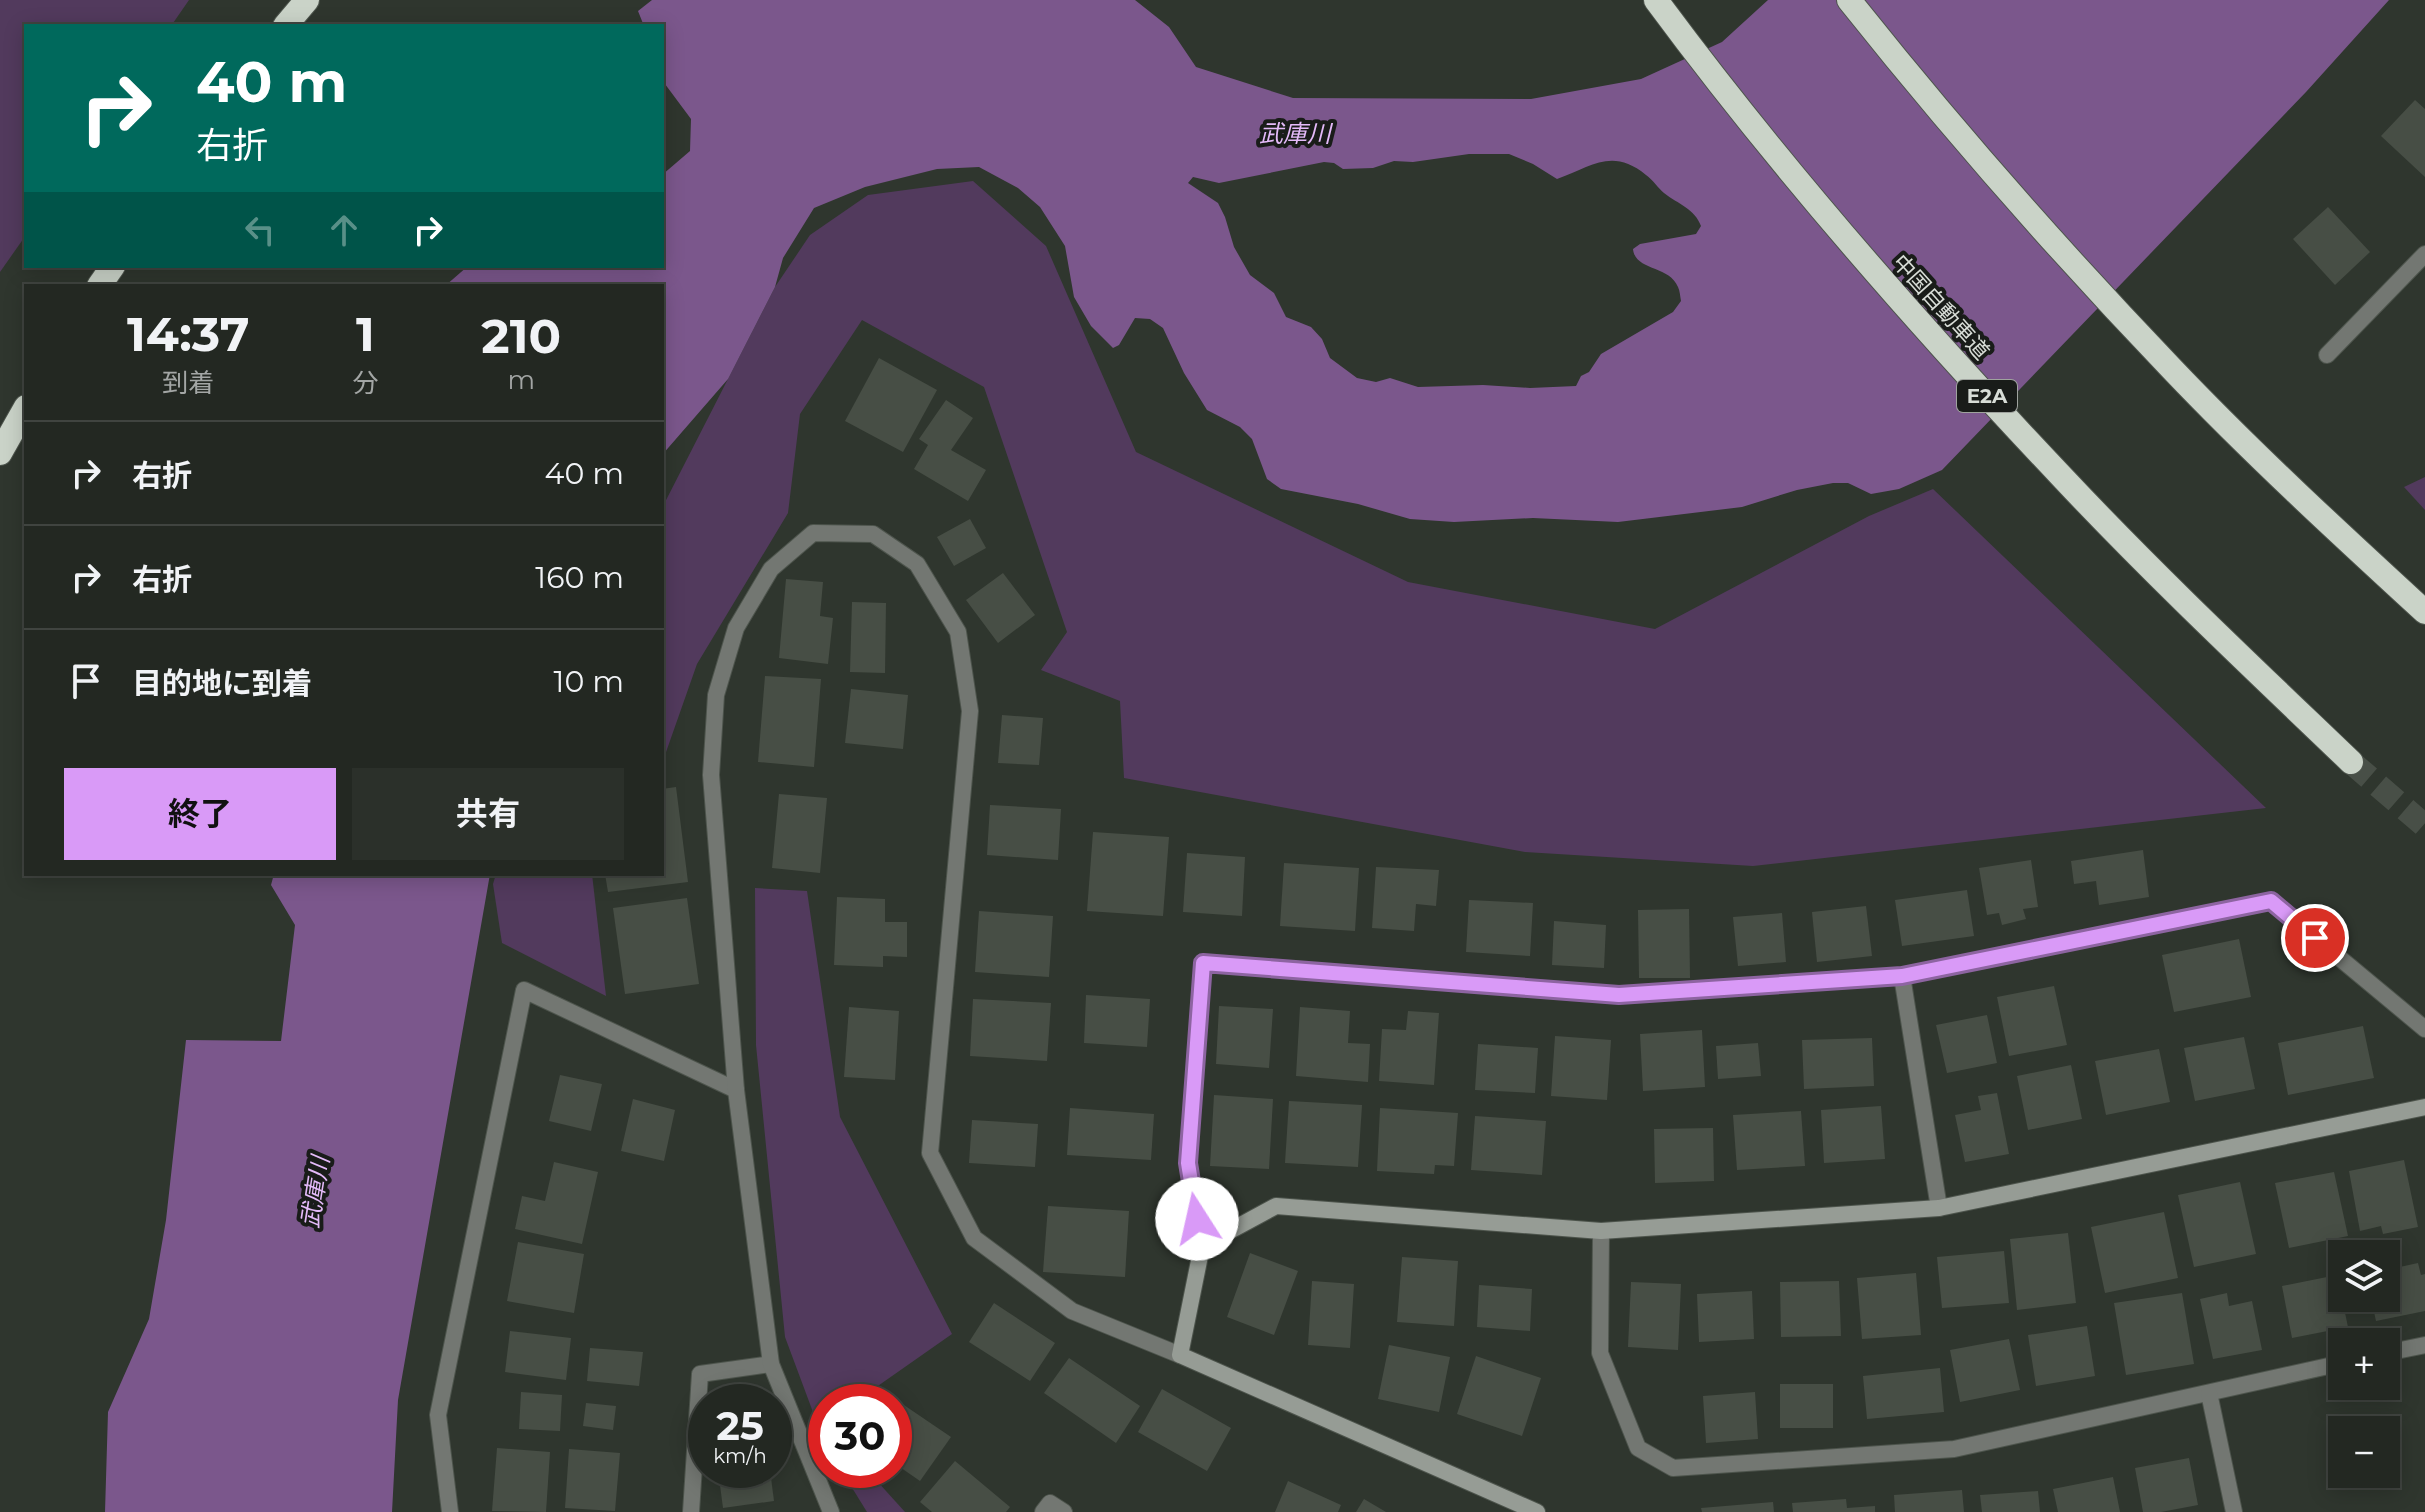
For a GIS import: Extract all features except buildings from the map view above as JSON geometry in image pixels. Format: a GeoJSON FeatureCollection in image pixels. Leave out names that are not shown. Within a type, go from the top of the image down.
{"type":"FeatureCollection","features":[{"type":"Feature","properties":{"kind":"highway"},"geometry":{"type":"LineString","coordinates":[[287,24],[307,0]]}},
{"type":"Feature","properties":{"kind":"highway","name":"中国自動車道"},"geometry":{"type":"LineString","coordinates":[[1656,0],[1710,73],[1874,273],[2064,480],[2351,762]]}},
{"type":"Feature","properties":{"kind":"highway"},"geometry":{"type":"LineString","coordinates":[[1849,0],[2014,197],[2172,370],[2329,524],[2425,612]]}},
{"type":"Feature","properties":{"kind":"highway"},"geometry":{"type":"LineString","coordinates":[[0,453],[24,411]]}},
{"type":"Feature","properties":{"kind":"street"},"geometry":{"type":"LineString","coordinates":[[2327,355],[2425,254]]}},
{"type":"Feature","properties":{"kind":"street"},"geometry":{"type":"LineString","coordinates":[[831,1512],[771,1364],[736,1090],[711,775],[716,695],[736,628],[771,569],[813,533],[873,534],[917,564],[958,632],[970,711],[930,1153],[974,1238],[1072,1311],[1180,1355],[1537,1512]]}},
{"type":"Feature","properties":{"kind":"street"},"geometry":{"type":"LineString","coordinates":[[1180,1355],[1202,1246],[1188,1163],[1203,963],[1619,995],[1902,976],[2271,901],[2425,1029]]}},
{"type":"Feature","properties":{"kind":"street"},"geometry":{"type":"LineString","coordinates":[[1902,976],[1939,1208]]}},
{"type":"Feature","properties":{"kind":"street"},"geometry":{"type":"LineString","coordinates":[[450,1512],[438,1415],[524,990],[736,1090]]}},
{"type":"Feature","properties":{"kind":"street"},"geometry":{"type":"LineString","coordinates":[[1202,1246],[1276,1206],[1601,1231],[1939,1208],[2425,1107]]}},
{"type":"Feature","properties":{"kind":"street"},"geometry":{"type":"LineString","coordinates":[[1601,1231],[1600,1353],[1638,1448],[1673,1468],[1954,1449],[2328,1366]]}},
{"type":"Feature","properties":{"kind":"street"},"geometry":{"type":"LineString","coordinates":[[2400,1350],[2425,1345]]}},
{"type":"Feature","properties":{"kind":"street"},"geometry":{"type":"LineString","coordinates":[[691,1512],[700,1374],[771,1364]]}},
{"type":"Feature","properties":{"kind":"street"},"geometry":{"type":"LineString","coordinates":[[2209,1393],[2234,1512]]}},
{"type":"Feature","properties":{"kind":"street"},"geometry":{"type":"LineString","coordinates":[[1043,1512],[1050,1503],[1064,1512]]}},
{"type":"Feature","properties":{"kind":"shaded area"},"geometry":{"type":"Polygon","coordinates":[[[0,0],[189,0],[172,24],[24,24],[24,238],[0,272],[0,0]]]}},
{"type":"Feature","properties":{"kind":"shaded area"},"geometry":{"type":"Polygon","coordinates":[[[973,181],[1046,246],[1136,452],[1408,582],[1655,629],[1869,516],[1933,489],[2266,808],[1753,866],[1525,852],[1124,778],[1120,701],[1041,670],[1067,632],[984,387],[862,320],[800,414],[788,513],[697,664],[664,755],[664,504],[775,287],[810,235],[868,195],[973,181]]]}},
{"type":"Feature","properties":{"kind":"shaded area"},"geometry":{"type":"Polygon","coordinates":[[[2425,477],[2425,510],[2404,487],[2425,477]]]}},
{"type":"Feature","properties":{"kind":"shaded area"},"geometry":{"type":"Polygon","coordinates":[[[495,876],[592,876],[606,996],[502,943],[493,884],[495,876]]]}},
{"type":"Feature","properties":{"kind":"shaded area"},"geometry":{"type":"Polygon","coordinates":[[[755,888],[807,891],[840,1117],[952,1334],[881,1384],[808,1384],[808,1399],[785,1337],[756,1045],[755,888]]]}},
{"type":"Feature","properties":{"kind":"shaded area"},"geometry":{"type":"Polygon","coordinates":[[[852,1488],[883,1488],[905,1512],[867,1512],[852,1488]]]}},
{"type":"Feature","properties":{"kind":"water","name":"武庫川"},"geometry":{"type":"Polygon","coordinates":[[[652,0],[1135,0],[1169,27],[1196,67],[1293,98],[1531,99],[1641,79],[1722,42],[1768,0],[2389,0],[2306,92],[1942,470],[1899,489],[1871,494],[1848,483],[1833,483],[1797,490],[1742,507],[1618,522],[1533,518],[1454,522],[1410,519],[1358,504],[1281,489],[1267,479],[1252,439],[1240,427],[1207,410],[1184,373],[1163,328],[1150,319],[1135,318],[1119,345],[1113,348],[1091,326],[1074,297],[1065,246],[1040,207],[1018,188],[979,167],[937,169],[865,187],[814,208],[783,258],[775,287],[728,379],[664,453],[664,284],[447,284],[466,268],[664,268],[664,173],[690,151],[691,119],[664,83],[664,24],[643,24],[638,11],[652,0]],[[1469,154],[1413,162],[1394,161],[1373,168],[1343,169],[1334,163],[1324,162],[1219,183],[1193,177],[1188,183],[1218,203],[1234,247],[1250,275],[1274,293],[1286,317],[1311,327],[1322,339],[1330,358],[1357,378],[1376,382],[1390,378],[1418,387],[1576,386],[1601,354],[1673,312],[1681,301],[1674,280],[1640,261],[1633,249],[1640,244],[1696,234],[1701,226],[1690,211],[1664,193],[1646,175],[1623,162],[1602,162],[1557,179],[1509,154],[1469,154]]]}},
{"type":"Feature","properties":{"kind":"water","name":"武庫川"},"geometry":{"type":"Polygon","coordinates":[[[273,876],[490,876],[398,1400],[392,1512],[105,1512],[108,1412],[149,1319],[166,1220],[186,1040],[281,1041],[295,925],[271,885],[273,876]]]}},
{"type":"Feature","properties":{"kind":"tunnel"},"geometry":{"type":"LineString","coordinates":[[2351,762],[2425,826]]}},
{"type":"Feature","properties":{"kind":"route"},"geometry":{"type":"LineString","coordinates":[[1197,1219],[1188,1163],[1203,963],[1619,995],[1902,976],[2271,901],[2315,938]]}}]}
